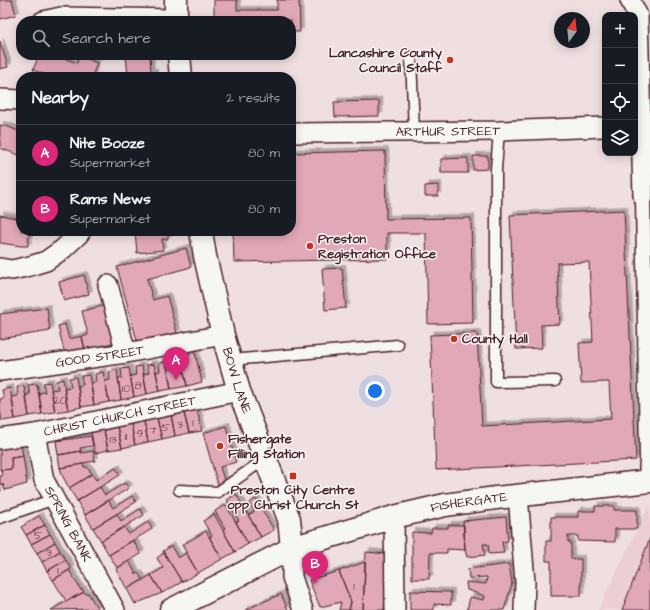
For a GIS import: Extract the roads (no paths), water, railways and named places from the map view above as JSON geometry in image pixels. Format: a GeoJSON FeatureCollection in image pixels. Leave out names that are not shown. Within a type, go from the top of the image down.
{"type":"FeatureCollection","features":[{"type":"Feature","properties":{"kind":"street"},"geometry":{"type":"LineString","coordinates":[[630,0],[638,16],[638,120]]}},
{"type":"Feature","properties":{"kind":"street"},"geometry":{"type":"LineString","coordinates":[[90,16],[176,13]]}},
{"type":"Feature","properties":{"kind":"street"},"geometry":{"type":"LineString","coordinates":[[179,60],[181,72]]}},
{"type":"Feature","properties":{"kind":"street"},"geometry":{"type":"LineString","coordinates":[[0,99],[16,100]]}},
{"type":"Feature","properties":{"kind":"street"},"geometry":{"type":"LineString","coordinates":[[638,126],[643,196],[648,481]]}},
{"type":"Feature","properties":{"kind":"street","name":"ARTHUR STREET"},"geometry":{"type":"LineString","coordinates":[[296,133],[498,131],[602,127]]}},
{"type":"Feature","properties":{"kind":"street"},"geometry":{"type":"LineString","coordinates":[[0,268],[12,270],[46,261],[63,249],[76,236]]}},
{"type":"Feature","properties":{"kind":"street","name":"BOW LANE"},"geometry":{"type":"LineString","coordinates":[[203,236],[205,256],[223,335],[239,391],[289,519],[292,548]]}},
{"type":"Feature","properties":{"kind":"street"},"geometry":{"type":"LineString","coordinates":[[108,285],[126,353]]}},
{"type":"Feature","properties":{"kind":"street","name":"GOOD STREET"},"geometry":{"type":"LineString","coordinates":[[0,371],[126,353],[223,335]]}},
{"type":"Feature","properties":{"kind":"street","name":"CHRIST CHURCH STREET"},"geometry":{"type":"LineString","coordinates":[[0,439],[36,434],[239,391]]}},
{"type":"Feature","properties":{"kind":"street","name":"SPRING BANK"},"geometry":{"type":"LineString","coordinates":[[36,434],[44,480],[115,610]]}},
{"type":"Feature","properties":{"kind":"street","name":"FISHERGATE"},"geometry":{"type":"LineString","coordinates":[[171,610],[292,548],[394,517],[445,505],[518,495],[648,481]]}},
{"type":"Feature","properties":{"kind":"street"},"geometry":{"type":"LineString","coordinates":[[518,495],[525,582],[524,610]]}},
{"type":"Feature","properties":{"kind":"street"},"geometry":{"type":"LineString","coordinates":[[394,517],[395,610]]}},
{"type":"Feature","properties":{"kind":"street"},"geometry":{"type":"LineString","coordinates":[[292,548],[292,577],[303,610]]}},
{"type":"Feature","properties":{"kind":"lane"},"geometry":{"type":"LineString","coordinates":[[411,57],[414,132]]}},
{"type":"Feature","properties":{"kind":"lane"},"geometry":{"type":"LineString","coordinates":[[498,131],[496,168],[496,382],[555,381]]}},
{"type":"Feature","properties":{"kind":"lane"},"geometry":{"type":"LineString","coordinates":[[231,360],[398,345]]}},
{"type":"Feature","properties":{"kind":"lane"},"geometry":{"type":"LineString","coordinates":[[179,490],[218,492],[265,459]]}},
{"type":"Feature","properties":{"kind":"lane"},"geometry":{"type":"LineString","coordinates":[[0,518],[54,499]]}},
{"type":"Feature","properties":{"kind":"place","name":"Lancashire County Council Staff"},"geometry":{"type":"Point","coordinates":[450,60]}},
{"type":"Feature","properties":{"kind":"place","name":"Preston Registration Office"},"geometry":{"type":"Point","coordinates":[310,246]}},
{"type":"Feature","properties":{"kind":"place","name":"County Hall"},"geometry":{"type":"Point","coordinates":[454,339]}},
{"type":"Feature","properties":{"kind":"place","name":"Nite Booze"},"geometry":{"type":"Point","coordinates":[176,380]}},
{"type":"Feature","properties":{"kind":"place","name":"Fishergate Filling Station"},"geometry":{"type":"Point","coordinates":[220,446]}},
{"type":"Feature","properties":{"kind":"place","name":"Preston City Centre opp Christ Church St"},"geometry":{"type":"Point","coordinates":[293,476]}},
{"type":"Feature","properties":{"kind":"place","name":"Rams News"},"geometry":{"type":"Point","coordinates":[315,584]}}]}
